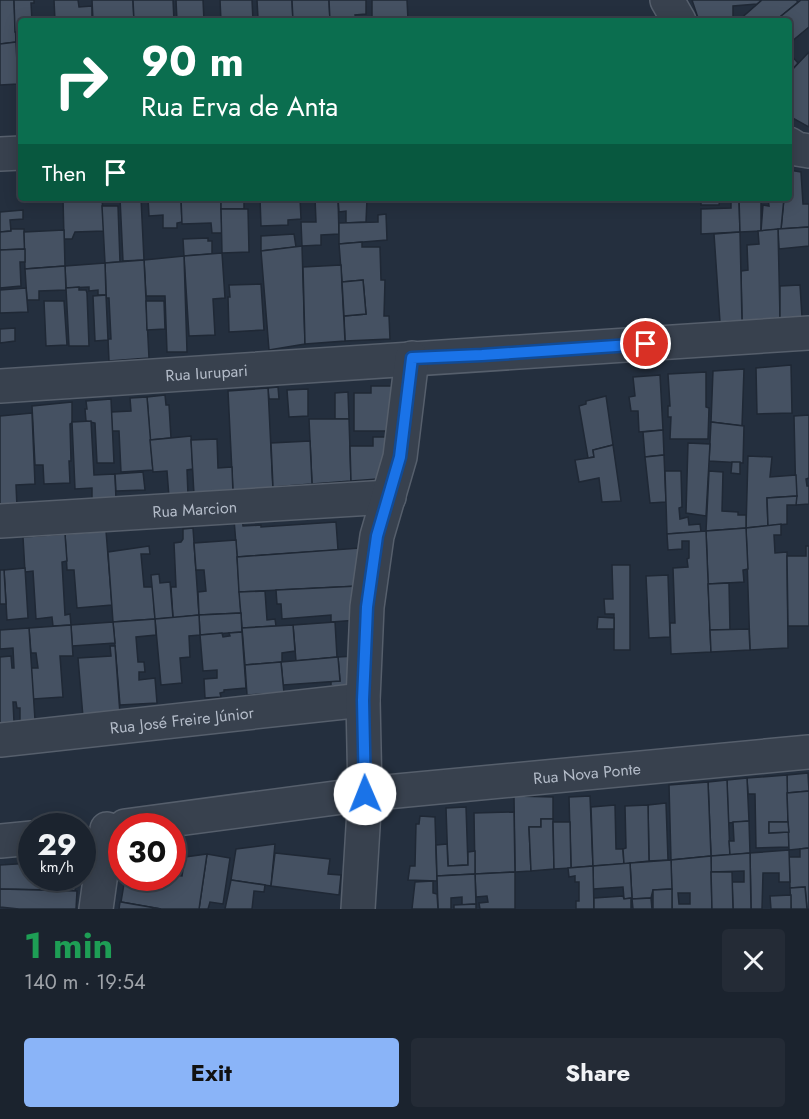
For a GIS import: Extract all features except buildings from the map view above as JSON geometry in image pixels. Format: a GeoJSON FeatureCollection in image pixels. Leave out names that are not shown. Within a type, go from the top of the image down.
{"type":"FeatureCollection","features":[{"type":"Feature","properties":{"kind":"street"},"geometry":{"type":"LineString","coordinates":[[667,0],[677,18]]}},
{"type":"Feature","properties":{"kind":"street"},"geometry":{"type":"LineString","coordinates":[[792,146],[809,151]]}},
{"type":"Feature","properties":{"kind":"street"},"geometry":{"type":"LineString","coordinates":[[0,154],[18,153]]}},
{"type":"Feature","properties":{"kind":"street","name":"Rua Iurupari"},"geometry":{"type":"LineString","coordinates":[[0,386],[809,333]]}},
{"type":"Feature","properties":{"kind":"street"},"geometry":{"type":"LineString","coordinates":[[358,909],[365,794],[363,700],[367,607],[377,536],[400,457],[412,358]]}},
{"type":"Feature","properties":{"kind":"street","name":"Rua Marcion"},"geometry":{"type":"LineString","coordinates":[[0,521],[389,496]]}},
{"type":"Feature","properties":{"kind":"street","name":"Rua José Freire Júnior"},"geometry":{"type":"LineString","coordinates":[[0,740],[363,700]]}},
{"type":"Feature","properties":{"kind":"street","name":"Rua Nova Ponte"},"geometry":{"type":"LineString","coordinates":[[365,794],[809,752]]}},
{"type":"Feature","properties":{"kind":"street"},"geometry":{"type":"LineString","coordinates":[[186,818],[365,794]]}},
{"type":"Feature","properties":{"kind":"street"},"geometry":{"type":"LineString","coordinates":[[96,909],[108,835]]}},
{"type":"Feature","properties":{"kind":"street"},"geometry":{"type":"LineString","coordinates":[[0,841],[18,839]]}},
{"type":"Feature","properties":{"kind":"route"},"geometry":{"type":"LineString","coordinates":[[365,794],[363,700],[371,569],[377,536],[400,457],[407,416],[412,358],[646,344]]}}]}
